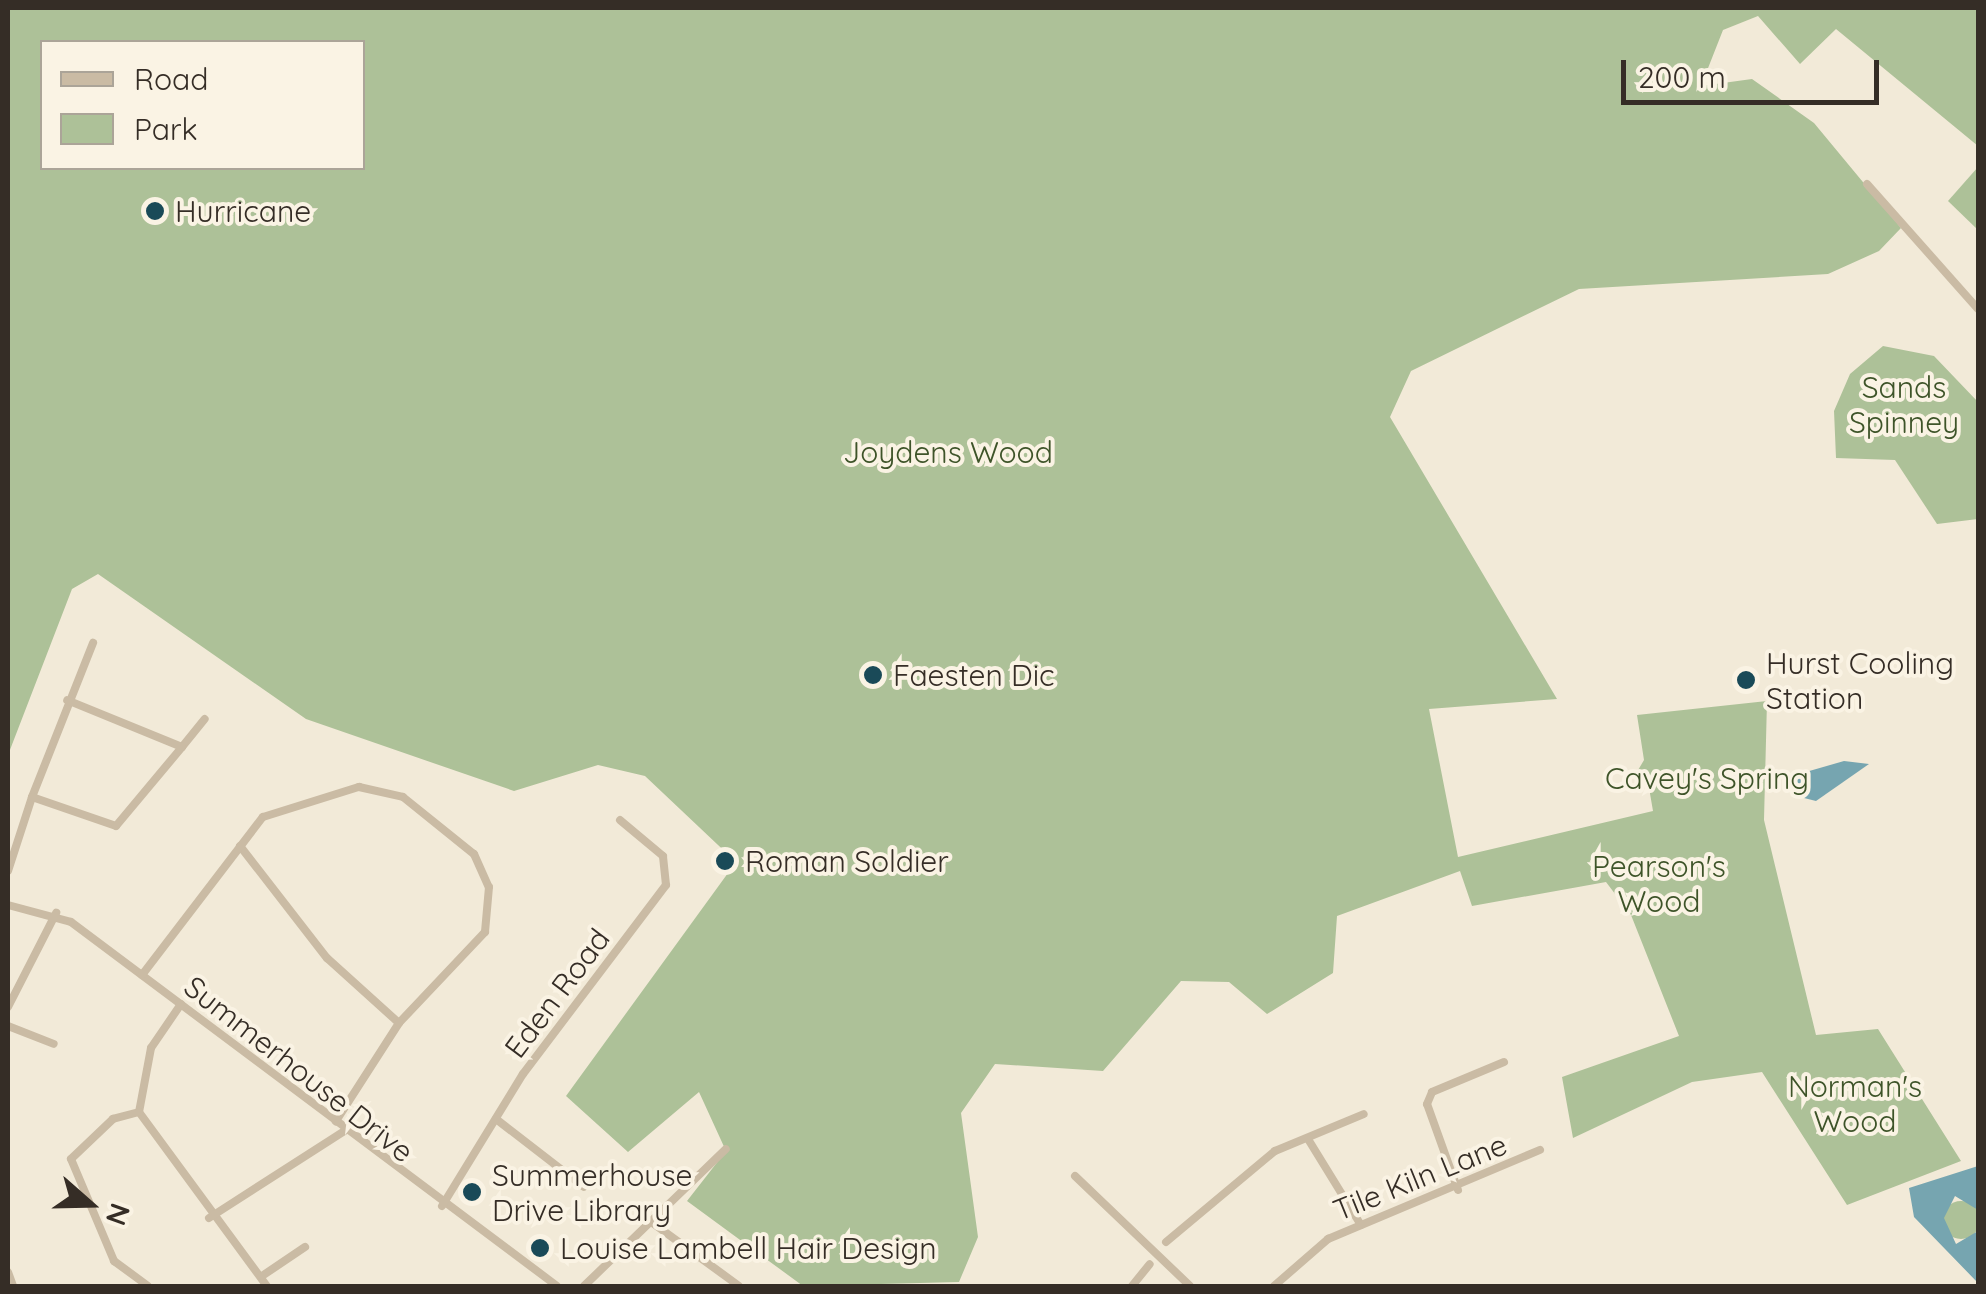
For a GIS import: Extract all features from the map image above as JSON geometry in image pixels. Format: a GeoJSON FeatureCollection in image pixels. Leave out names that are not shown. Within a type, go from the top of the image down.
{"type":"FeatureCollection","features":[{"type":"Feature","properties":{"kind":"street"},"geometry":{"type":"LineString","coordinates":[[1867,184],[1978,309]]}},
{"type":"Feature","properties":{"kind":"street"},"geometry":{"type":"LineString","coordinates":[[8,871],[67,700],[92,643]]}},
{"type":"Feature","properties":{"kind":"street"},"geometry":{"type":"LineString","coordinates":[[67,700],[182,747]]}},
{"type":"Feature","properties":{"kind":"street"},"geometry":{"type":"LineString","coordinates":[[32,797],[116,826],[205,720]]}},
{"type":"Feature","properties":{"kind":"street"},"geometry":{"type":"LineString","coordinates":[[142,975],[263,817],[359,787],[403,797],[474,854],[490,888],[485,932],[399,1023],[336,1121]]}},
{"type":"Feature","properties":{"kind":"street","name":"Eden Road"},"geometry":{"type":"LineString","coordinates":[[442,1206],[496,1119],[666,886],[663,856],[620,820]]}},
{"type":"Feature","properties":{"kind":"street"},"geometry":{"type":"LineString","coordinates":[[240,846],[327,958],[399,1023]]}},
{"type":"Feature","properties":{"kind":"street","name":"Summerhouse Drive"},"geometry":{"type":"LineString","coordinates":[[8,906],[56,913],[336,1121],[442,1206],[558,1286]]}},
{"type":"Feature","properties":{"kind":"street"},"geometry":{"type":"LineString","coordinates":[[8,1006],[56,913]]}},
{"type":"Feature","properties":{"kind":"street"},"geometry":{"type":"LineString","coordinates":[[181,1004],[151,1048],[139,1112],[209,1218],[268,1286]]}},
{"type":"Feature","properties":{"kind":"street"},"geometry":{"type":"LineString","coordinates":[[8,1026],[54,1044]]}},
{"type":"Feature","properties":{"kind":"street"},"geometry":{"type":"LineString","coordinates":[[1458,1190],[1427,1104],[1432,1092],[1504,1062]]}},
{"type":"Feature","properties":{"kind":"street"},"geometry":{"type":"LineString","coordinates":[[139,1112],[113,1119],[72,1159],[114,1261],[148,1286]]}},
{"type":"Feature","properties":{"kind":"street"},"geometry":{"type":"LineString","coordinates":[[1166,1242],[1251,1166],[1364,1114]]}},
{"type":"Feature","properties":{"kind":"street"},"geometry":{"type":"LineString","coordinates":[[496,1119],[584,1187]]}},
{"type":"Feature","properties":{"kind":"street"},"geometry":{"type":"LineString","coordinates":[[209,1218],[346,1130]]}},
{"type":"Feature","properties":{"kind":"street"},"geometry":{"type":"LineString","coordinates":[[1308,1139],[1361,1226]]}},
{"type":"Feature","properties":{"kind":"street"},"geometry":{"type":"LineString","coordinates":[[584,1286],[654,1224],[726,1149]]}},
{"type":"Feature","properties":{"kind":"street","name":"Tile Kiln Lane"},"geometry":{"type":"LineString","coordinates":[[1274,1286],[1328,1239],[1458,1190],[1540,1150]]}},
{"type":"Feature","properties":{"kind":"street"},"geometry":{"type":"LineString","coordinates":[[1075,1176],[1190,1286]]}},
{"type":"Feature","properties":{"kind":"street"},"geometry":{"type":"LineString","coordinates":[[654,1224],[739,1286]]}},
{"type":"Feature","properties":{"kind":"street"},"geometry":{"type":"LineString","coordinates":[[262,1276],[305,1247]]}},
{"type":"Feature","properties":{"kind":"street"},"geometry":{"type":"LineString","coordinates":[[1132,1286],[1150,1264]]}},
{"type":"Feature","properties":{"kind":"street"},"geometry":{"type":"LineString","coordinates":[[8,1272],[13,1286]]}},
{"type":"Feature","properties":{"kind":"green space","name":"Joydens Wood"},"geometry":{"type":"Polygon","coordinates":[[[8,8],[1978,8],[1978,146],[1836,29],[1800,64],[1758,16],[1723,30],[1701,86],[1752,79],[1814,123],[1901,228],[1879,251],[1828,274],[1579,289],[1411,371],[1390,417],[1557,699],[1429,709],[1458,857],[1653,811],[1648,782],[1634,777],[1644,760],[1637,715],[1767,701],[1764,820],[1816,1035],[1878,1029],[1961,1161],[1847,1205],[1762,1072],[1692,1082],[1573,1138],[1562,1077],[1679,1036],[1631,915],[1606,882],[1472,906],[1460,871],[1337,916],[1333,973],[1267,1014],[1229,982],[1181,981],[1103,1071],[995,1064],[961,1113],[978,1237],[959,1282],[803,1286],[687,1201],[726,1151],[699,1092],[628,1152],[566,1096],[736,862],[645,776],[598,765],[514,791],[306,719],[98,574],[72,589],[8,755],[8,8]]]}},
{"type":"Feature","properties":{"kind":"green space"},"geometry":{"type":"Polygon","coordinates":[[[1978,167],[1978,230],[1948,201],[1978,167]]]}},
{"type":"Feature","properties":{"kind":"green space","name":"Sands Spinney"},"geometry":{"type":"Polygon","coordinates":[[[1883,346],[1934,356],[1978,402],[1978,519],[1937,524],[1895,460],[1836,458],[1834,411],[1850,374],[1883,346]]]}},
{"type":"Feature","properties":{"kind":"green space"},"geometry":{"type":"Polygon","coordinates":[[[1961,1201],[1974,1207],[1980,1220],[1974,1233],[1961,1239],[1948,1233],[1942,1220],[1948,1207],[1961,1201]]]}},
{"type":"Feature","properties":{"kind":"water"},"geometry":{"type":"Polygon","coordinates":[[[1844,761],[1869,764],[1816,801],[1796,796],[1792,776],[1844,761]]]}},
{"type":"Feature","properties":{"kind":"water"},"geometry":{"type":"Polygon","coordinates":[[[1978,1166],[1978,1210],[1955,1196],[1944,1218],[1956,1244],[1978,1231],[1978,1283],[1914,1217],[1909,1188],[1978,1166]]]}},
{"type":"Feature","properties":{"kind":"place","name":"Hurricane"},"geometry":{"type":"Point","coordinates":[155,211]}},
{"type":"Feature","properties":{"kind":"place","name":"Faesten Dic"},"geometry":{"type":"Point","coordinates":[873,675]}},
{"type":"Feature","properties":{"kind":"place","name":"Hurst Cooling Station"},"geometry":{"type":"Point","coordinates":[1746,680]}},
{"type":"Feature","properties":{"kind":"place","name":"Roman Soldier"},"geometry":{"type":"Point","coordinates":[725,861]}},
{"type":"Feature","properties":{"kind":"place","name":"Summerhouse Drive Library"},"geometry":{"type":"Point","coordinates":[472,1192]}},
{"type":"Feature","properties":{"kind":"place","name":"Louise Lambell Hair Design"},"geometry":{"type":"Point","coordinates":[540,1248]}},
{"type":"Feature","properties":{"kind":"park label","name":"Cavey's Spring"},"geometry":{"type":"Point","coordinates":[1707,778]}},
{"type":"Feature","properties":{"kind":"park label","name":"Pearson's Wood"},"geometry":{"type":"Point","coordinates":[1659,883]}},
{"type":"Feature","properties":{"kind":"park label","name":"Norman's Wood"},"geometry":{"type":"Point","coordinates":[1855,1103]}}]}
